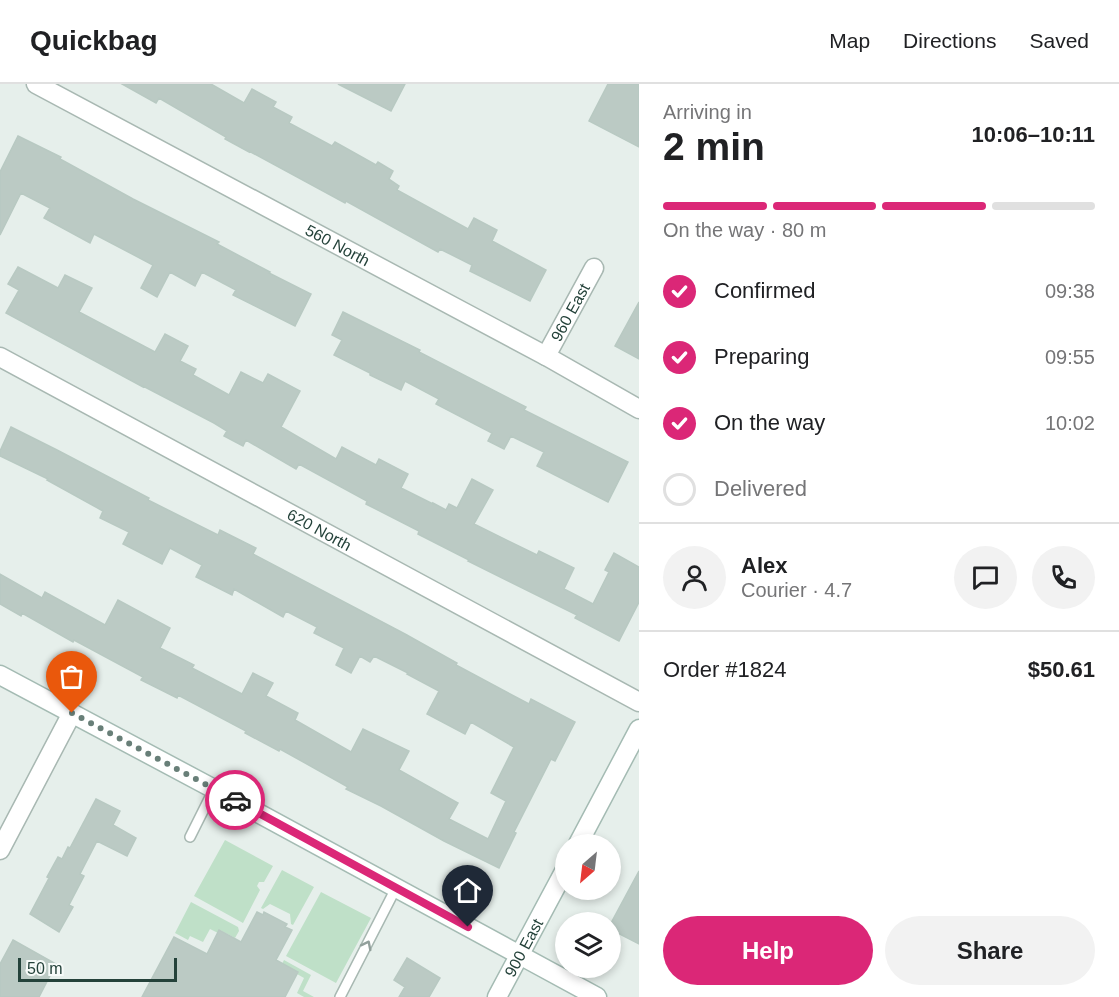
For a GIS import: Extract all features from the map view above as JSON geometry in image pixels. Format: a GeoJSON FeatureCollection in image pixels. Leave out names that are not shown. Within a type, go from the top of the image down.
{"type":"FeatureCollection","features":[{"type":"Feature","properties":{"kind":"street","name":"560 North"},"geometry":{"type":"LineString","coordinates":[[36,84],[546,356],[639,409]]}},
{"type":"Feature","properties":{"kind":"street","name":"960 East"},"geometry":{"type":"LineString","coordinates":[[546,356],[594,268]]}},
{"type":"Feature","properties":{"kind":"street","name":"620 North"},"geometry":{"type":"LineString","coordinates":[[0,357],[639,702]]}},
{"type":"Feature","properties":{"kind":"street"},"geometry":{"type":"LineString","coordinates":[[0,675],[597,997]]}},
{"type":"Feature","properties":{"kind":"street"},"geometry":{"type":"LineString","coordinates":[[0,850],[72,713]]}},
{"type":"Feature","properties":{"kind":"street"},"geometry":{"type":"LineString","coordinates":[[583,834],[639,729]]}},
{"type":"Feature","properties":{"kind":"street","name":"900 East"},"geometry":{"type":"LineString","coordinates":[[497,997],[555,888]]}},
{"type":"Feature","properties":{"kind":"lane"},"geometry":{"type":"LineString","coordinates":[[190,837],[214,789]]}},
{"type":"Feature","properties":{"kind":"lane"},"geometry":{"type":"LineString","coordinates":[[340,997],[396,888]]}},
{"type":"Feature","properties":{"kind":"green space"},"geometry":{"type":"Polygon","coordinates":[[[225,840],[273,866],[264,882],[259,882],[257,886],[260,890],[243,923],[194,896],[225,840]]]}},
{"type":"Feature","properties":{"kind":"green space"},"geometry":{"type":"Polygon","coordinates":[[[282,870],[314,887],[293,925],[290,914],[270,904],[261,908],[282,870]]]}},
{"type":"Feature","properties":{"kind":"green space"},"geometry":{"type":"Polygon","coordinates":[[[321,892],[371,918],[336,983],[286,956],[321,892]]]}},
{"type":"Feature","properties":{"kind":"green space"},"geometry":{"type":"Polygon","coordinates":[[[191,902],[238,927],[239,931],[235,938],[220,930],[218,933],[210,929],[203,942],[190,936],[188,940],[175,933],[191,902]]]}},
{"type":"Feature","properties":{"kind":"green space"},"geometry":{"type":"Polygon","coordinates":[[[284,960],[311,975],[303,991],[314,997],[304,997],[297,993],[304,978],[297,974],[298,972],[282,964],[284,960]]]}},
{"type":"Feature","properties":{"kind":"building"},"geometry":{"type":"Polygon","coordinates":[[[122,84],[211,84],[244,103],[252,89],[276,102],[273,107],[292,117],[289,123],[332,146],[335,142],[376,165],[378,162],[393,171],[389,179],[399,186],[397,190],[468,229],[474,218],[497,230],[492,241],[546,270],[530,301],[470,271],[472,265],[440,249],[438,252],[346,201],[345,203],[225,139],[226,137],[159,98],[156,103],[122,84]]]}},
{"type":"Feature","properties":{"kind":"building"},"geometry":{"type":"Polygon","coordinates":[[[338,84],[405,84],[391,111],[338,84]]]}},
{"type":"Feature","properties":{"kind":"building"},"geometry":{"type":"Polygon","coordinates":[[[608,84],[639,84],[639,147],[589,121],[608,84]]]}},
{"type":"Feature","properties":{"kind":"building"},"geometry":{"type":"Polygon","coordinates":[[[18,136],[61,157],[60,159],[133,199],[219,242],[217,244],[311,294],[295,326],[233,295],[236,290],[202,272],[195,286],[170,272],[157,297],[141,288],[153,265],[94,234],[90,243],[44,218],[50,208],[21,193],[0,235],[0,172],[18,136]]]}},
{"type":"Feature","properties":{"kind":"building"},"geometry":{"type":"Polygon","coordinates":[[[18,267],[58,288],[65,275],[92,288],[79,312],[155,352],[165,334],[188,346],[180,361],[196,369],[193,375],[229,395],[241,372],[263,383],[268,374],[300,391],[281,427],[336,459],[342,447],[376,465],[379,459],[408,474],[401,488],[446,510],[449,504],[457,508],[472,479],[493,490],[474,524],[537,555],[539,551],[574,568],[564,589],[593,604],[609,572],[605,570],[614,553],[639,567],[639,602],[619,641],[575,618],[577,615],[418,534],[419,531],[366,504],[367,501],[299,464],[296,469],[246,440],[243,446],[224,436],[227,431],[214,423],[6,313],[19,290],[8,284],[18,267]]]}},
{"type":"Feature","properties":{"kind":"building"},"geometry":{"type":"Polygon","coordinates":[[[639,302],[639,359],[615,346],[639,302]]]}},
{"type":"Feature","properties":{"kind":"building"},"geometry":{"type":"Polygon","coordinates":[[[343,312],[526,407],[524,410],[628,462],[608,502],[537,466],[544,452],[511,436],[504,449],[488,441],[492,433],[436,404],[439,399],[405,381],[401,390],[334,355],[342,340],[332,335],[343,312]]]}},
{"type":"Feature","properties":{"kind":"building"},"geometry":{"type":"Polygon","coordinates":[[[11,427],[218,535],[220,530],[256,548],[253,554],[405,634],[457,663],[456,665],[529,704],[531,699],[575,722],[555,761],[551,759],[514,832],[516,833],[499,868],[346,789],[348,787],[178,695],[177,698],[141,680],[143,677],[22,613],[21,616],[0,604],[0,574],[42,598],[45,592],[105,625],[118,600],[170,628],[160,648],[194,665],[192,668],[242,694],[253,673],[273,683],[266,696],[298,713],[295,720],[351,752],[363,729],[409,751],[399,770],[458,803],[449,819],[488,839],[506,801],[491,793],[514,747],[471,722],[465,734],[427,714],[439,691],[374,656],[370,662],[360,656],[351,673],[336,665],[344,648],[314,633],[317,627],[286,611],[283,617],[234,589],[232,595],[196,577],[202,565],[170,548],[162,564],[123,544],[129,532],[100,518],[103,511],[48,479],[0,456],[11,427]]]}},
{"type":"Feature","properties":{"kind":"building"},"geometry":{"type":"Polygon","coordinates":[[[96,799],[120,811],[113,825],[136,838],[127,856],[97,841],[80,874],[84,876],[69,905],[73,907],[59,932],[30,914],[58,857],[62,859],[68,847],[70,848],[96,799]]]}},
{"type":"Feature","properties":{"kind":"building"},"geometry":{"type":"Polygon","coordinates":[[[639,871],[639,944],[621,935],[621,912],[617,912],[639,871]]]}},
{"type":"Feature","properties":{"kind":"building"},"geometry":{"type":"Polygon","coordinates":[[[257,912],[263,915],[264,912],[287,924],[285,927],[292,930],[276,960],[298,972],[285,997],[142,997],[174,937],[207,954],[219,930],[241,942],[257,912]]]}},
{"type":"Feature","properties":{"kind":"building"},"geometry":{"type":"Polygon","coordinates":[[[13,940],[56,964],[39,997],[0,997],[0,964],[13,940]]]}},
{"type":"Feature","properties":{"kind":"building"},"geometry":{"type":"Polygon","coordinates":[[[407,958],[440,978],[429,997],[399,997],[405,987],[394,980],[407,958]]]}},
{"type":"Feature","properties":{"kind":"way so far"},"geometry":{"type":"LineString","coordinates":[[72,713],[235,800]]}},
{"type":"Feature","properties":{"kind":"route"},"geometry":{"type":"LineString","coordinates":[[235,800],[468,927]]}}]}
